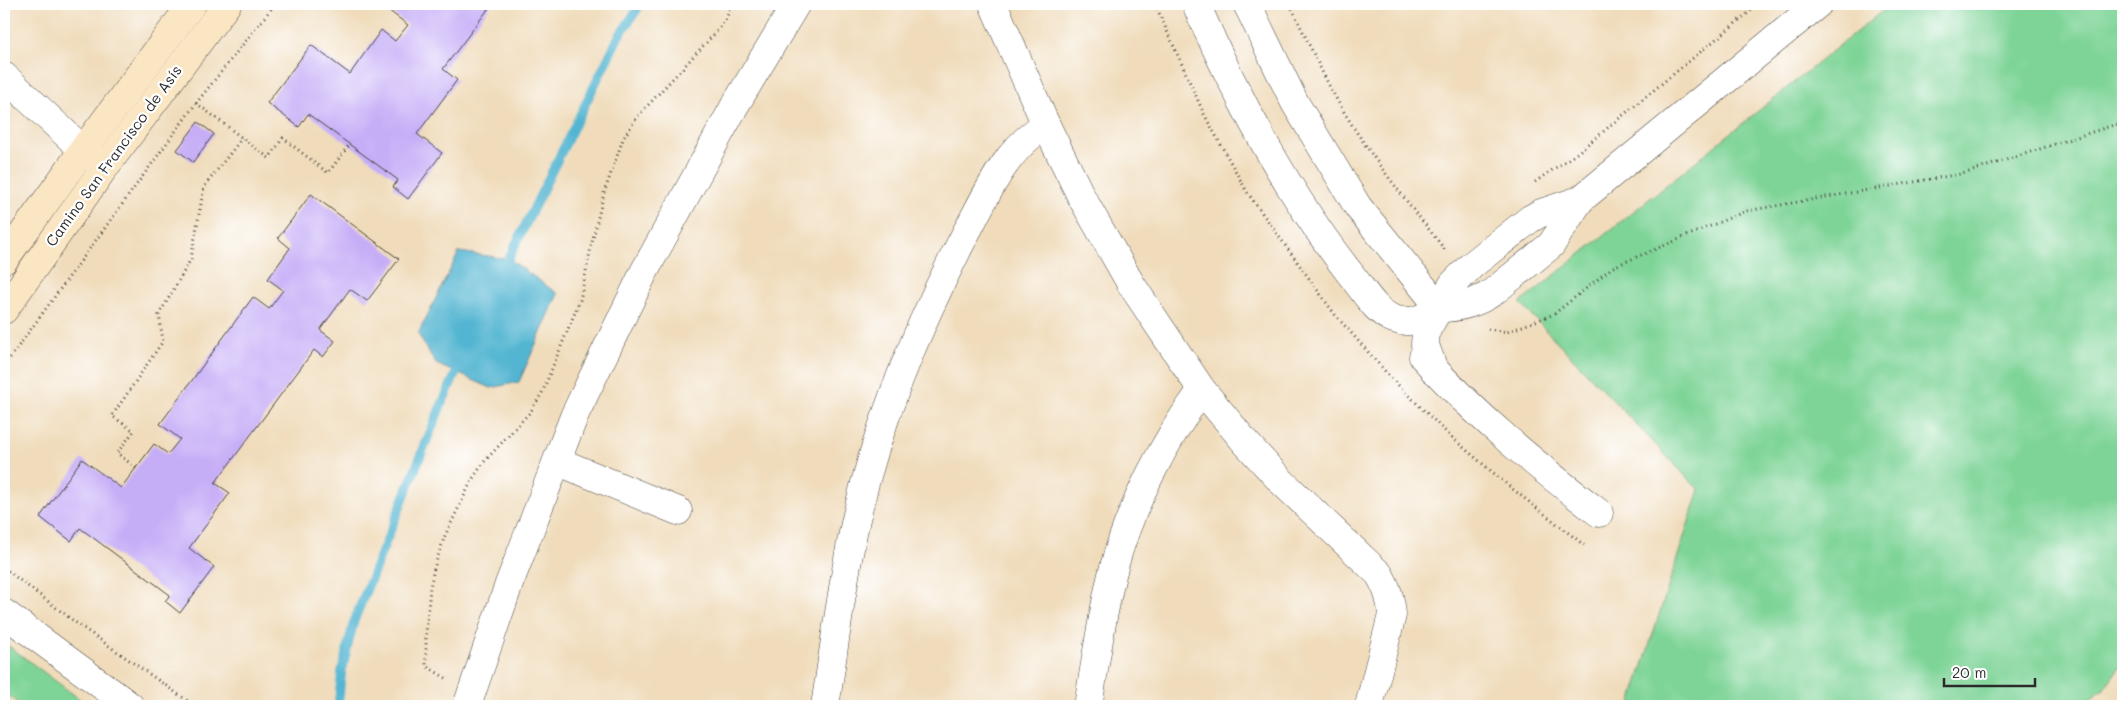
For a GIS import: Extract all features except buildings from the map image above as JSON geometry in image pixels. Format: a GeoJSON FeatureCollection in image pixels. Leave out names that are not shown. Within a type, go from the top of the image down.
{"type":"FeatureCollection","features":[{"type":"Feature","properties":{"kind":"main road","name":"Camino San Francisco de Asís"},"geometry":{"type":"LineString","coordinates":[[4,260],[192,4]]}},
{"type":"Feature","properties":{"kind":"main road","name":"Camino San Francisco de Asís"},"geometry":{"type":"LineString","coordinates":[[4,310],[105,167],[227,4]]}},
{"type":"Feature","properties":{"kind":"street"},"geometry":{"type":"LineString","coordinates":[[470,705],[509,584],[575,414],[644,272],[734,107],[796,4]]}},
{"type":"Feature","properties":{"kind":"street"},"geometry":{"type":"LineString","coordinates":[[993,4],[1046,125],[1082,198],[1131,284],[1202,390],[1246,444],[1281,481],[1379,574],[1388,589],[1392,615],[1369,706]]}},
{"type":"Feature","properties":{"kind":"street"},"geometry":{"type":"LineString","coordinates":[[1196,4],[1239,98],[1290,189],[1341,261],[1383,314],[1480,417],[1517,449],[1600,513]]}},
{"type":"Feature","properties":{"kind":"street"},"geometry":{"type":"LineString","coordinates":[[1247,4],[1291,97],[1358,208],[1440,308]]}},
{"type":"Feature","properties":{"kind":"street"},"geometry":{"type":"LineString","coordinates":[[1383,314],[1402,322],[1416,320],[1440,308],[1465,305],[1483,299],[1493,292],[1551,245],[1580,200],[1818,4]]}},
{"type":"Feature","properties":{"kind":"street"},"geometry":{"type":"LineString","coordinates":[[4,76],[83,150],[105,167]]}},
{"type":"Feature","properties":{"kind":"street"},"geometry":{"type":"LineString","coordinates":[[825,706],[856,520],[894,388],[924,317],[994,181],[1025,141],[1046,125]]}},
{"type":"Feature","properties":{"kind":"street"},"geometry":{"type":"LineString","coordinates":[[1434,370],[1427,356],[1426,331],[1453,284],[1463,273],[1530,219],[1541,213],[1580,200]]}},
{"type":"Feature","properties":{"kind":"street"},"geometry":{"type":"LineString","coordinates":[[1088,706],[1107,600],[1122,541],[1170,437],[1202,390]]}},
{"type":"Feature","properties":{"kind":"street"},"geometry":{"type":"LineString","coordinates":[[557,461],[678,511]]}},
{"type":"Feature","properties":{"kind":"street"},"geometry":{"type":"LineString","coordinates":[[4,612],[130,706]]}},
{"type":"Feature","properties":{"kind":"path"},"geometry":{"type":"LineString","coordinates":[[4,366],[196,103],[275,4]]}},
{"type":"Feature","properties":{"kind":"path"},"geometry":{"type":"LineString","coordinates":[[470,705],[452,683],[426,666],[426,634],[430,588],[434,568],[444,538],[472,480],[483,463],[531,411],[542,393],[580,300],[604,193],[623,139],[637,117],[718,30],[726,19],[732,4]]}},
{"type":"Feature","properties":{"kind":"path"},"geometry":{"type":"LineString","coordinates":[[1290,4],[1328,84],[1347,116],[1396,189],[1463,273]]}},
{"type":"Feature","properties":{"kind":"path"},"geometry":{"type":"LineString","coordinates":[[1534,183],[1577,152],[1759,4]]}},
{"type":"Feature","properties":{"kind":"path"},"geometry":{"type":"LineString","coordinates":[[196,103],[269,158],[283,138],[328,173],[349,145]]}},
{"type":"Feature","properties":{"kind":"path"},"geometry":{"type":"LineString","coordinates":[[1482,328],[1507,332],[1554,314],[1612,266],[1746,211],[1966,173],[2123,122]]}},
{"type":"Feature","properties":{"kind":"path"},"geometry":{"type":"LineString","coordinates":[[136,468],[117,453],[134,431],[112,416],[163,341],[159,314],[191,259],[204,187],[242,138]]}},
{"type":"Feature","properties":{"kind":"path"},"geometry":{"type":"LineString","coordinates":[[4,568],[79,625],[195,706]]}},
{"type":"Feature","properties":{"kind":"green space"},"geometry":{"type":"Polygon","coordinates":[[[1891,4],[2123,4],[2123,662],[2103,690],[2079,706],[1630,706],[1699,490],[1520,303],[1891,4]]]}},
{"type":"Feature","properties":{"kind":"green space"},"geometry":{"type":"Polygon","coordinates":[[[4,642],[89,706],[22,706],[4,692],[4,642]]]}},
{"type":"Feature","properties":{"kind":"water"},"geometry":{"type":"Polygon","coordinates":[[[459,252],[509,259],[558,294],[519,382],[491,388],[436,364],[418,334],[459,252]]]}},
{"type":"Feature","properties":{"kind":"waterway"},"geometry":{"type":"LineString","coordinates":[[504,268],[619,36],[641,4]]}},
{"type":"Feature","properties":{"kind":"waterway"},"geometry":{"type":"LineString","coordinates":[[338,706],[342,670],[354,621],[440,408],[461,362]]}}]}
